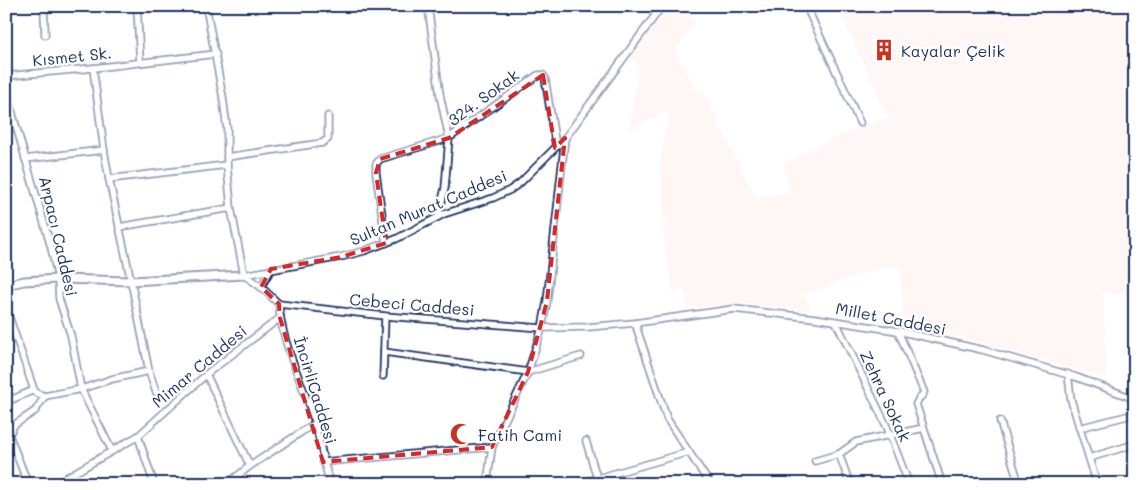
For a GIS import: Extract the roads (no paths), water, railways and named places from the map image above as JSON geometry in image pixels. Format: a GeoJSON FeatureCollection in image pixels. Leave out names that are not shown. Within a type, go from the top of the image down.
{"type":"FeatureCollection","features":[{"type":"Feature","properties":{"kind":"main road"},"geometry":{"type":"LineString","coordinates":[[6,285],[24,281],[58,279],[131,281],[244,275]]}},
{"type":"Feature","properties":{"kind":"street"},"geometry":{"type":"LineString","coordinates":[[44,6],[45,35]]}},
{"type":"Feature","properties":{"kind":"street"},"geometry":{"type":"LineString","coordinates":[[137,6],[140,62]]}},
{"type":"Feature","properties":{"kind":"street"},"geometry":{"type":"LineString","coordinates":[[206,6],[216,54],[227,129],[227,164],[231,208],[244,275],[261,287],[279,304]]}},
{"type":"Feature","properties":{"kind":"street"},"geometry":{"type":"LineString","coordinates":[[428,6],[440,95],[449,138],[445,188],[438,217]]}},
{"type":"Feature","properties":{"kind":"street","name":"Sultan Murat Caddesi"},"geometry":{"type":"LineString","coordinates":[[244,275],[364,251],[386,243],[438,217],[510,190],[520,183],[565,138],[662,6]]}},
{"type":"Feature","properties":{"kind":"street"},"geometry":{"type":"LineString","coordinates":[[806,6],[860,123]]}},
{"type":"Feature","properties":{"kind":"street","name":"Kısmet Sk."},"geometry":{"type":"LineString","coordinates":[[6,76],[216,54]]}},
{"type":"Feature","properties":{"kind":"street"},"geometry":{"type":"LineString","coordinates":[[93,68],[109,179],[149,371],[156,392]]}},
{"type":"Feature","properties":{"kind":"street","name":"324. Sokak"},"geometry":{"type":"LineString","coordinates":[[386,243],[376,164],[380,159],[449,138],[538,75],[543,75],[544,78],[556,148]]}},
{"type":"Feature","properties":{"kind":"street","name":"Arpacı Caddesi"},"geometry":{"type":"LineString","coordinates":[[6,91],[51,248],[58,279],[59,299],[71,336],[81,388],[112,451]]}},
{"type":"Feature","properties":{"kind":"street"},"geometry":{"type":"LineString","coordinates":[[227,157],[322,143],[328,139],[328,116]]}},
{"type":"Feature","properties":{"kind":"street"},"geometry":{"type":"LineString","coordinates":[[487,484],[492,447],[528,372],[542,328],[547,302],[565,138]]}},
{"type":"Feature","properties":{"kind":"street"},"geometry":{"type":"LineString","coordinates":[[25,159],[104,150]]}},
{"type":"Feature","properties":{"kind":"street"},"geometry":{"type":"LineString","coordinates":[[109,179],[227,164]]}},
{"type":"Feature","properties":{"kind":"street"},"geometry":{"type":"LineString","coordinates":[[119,227],[231,208]]}},
{"type":"Feature","properties":{"kind":"street"},"geometry":{"type":"LineString","coordinates":[[261,287],[271,270]]}},
{"type":"Feature","properties":{"kind":"street","name":"Cebeci Caddesi"},"geometry":{"type":"LineString","coordinates":[[279,304],[385,316],[542,328],[635,323]]}},
{"type":"Feature","properties":{"kind":"street","name":"İncirliCaddesi"},"geometry":{"type":"LineString","coordinates":[[279,304],[280,318],[293,362],[315,423],[323,462],[330,484]]}},
{"type":"Feature","properties":{"kind":"street"},"geometry":{"type":"LineString","coordinates":[[6,308],[36,393],[45,396],[149,371]]}},
{"type":"Feature","properties":{"kind":"street","name":"Millet Caddesi"},"geometry":{"type":"LineString","coordinates":[[635,323],[734,309],[815,318],[898,331],[983,350],[1076,376],[1135,399]]}},
{"type":"Feature","properties":{"kind":"street"},"geometry":{"type":"LineString","coordinates":[[383,376],[385,316]]}},
{"type":"Feature","properties":{"kind":"street","name":"Mimar Caddesi"},"geometry":{"type":"LineString","coordinates":[[112,451],[138,436],[206,374],[280,318]]}},
{"type":"Feature","properties":{"kind":"street","name":"Zehra Sokak"},"geometry":{"type":"LineString","coordinates":[[836,322],[890,434],[909,484]]}},
{"type":"Feature","properties":{"kind":"street"},"geometry":{"type":"LineString","coordinates":[[635,323],[667,419],[710,484]]}},
{"type":"Feature","properties":{"kind":"street"},"geometry":{"type":"LineString","coordinates":[[898,331],[924,392],[917,399],[916,404],[942,484]]}},
{"type":"Feature","properties":{"kind":"street"},"geometry":{"type":"LineString","coordinates":[[384,352],[528,372],[581,356]]}},
{"type":"Feature","properties":{"kind":"street"},"geometry":{"type":"LineString","coordinates":[[206,374],[250,466]]}},
{"type":"Feature","properties":{"kind":"street"},"geometry":{"type":"LineString","coordinates":[[1068,374],[1071,400],[1096,484]]}},
{"type":"Feature","properties":{"kind":"street"},"geometry":{"type":"LineString","coordinates":[[6,402],[34,390]]}},
{"type":"Feature","properties":{"kind":"street"},"geometry":{"type":"LineString","coordinates":[[28,484],[8,436],[14,425],[35,411],[45,396]]}},
{"type":"Feature","properties":{"kind":"street"},"geometry":{"type":"LineString","coordinates":[[1079,428],[1135,414]]}},
{"type":"Feature","properties":{"kind":"street"},"geometry":{"type":"LineString","coordinates":[[1000,421],[1019,484]]}},
{"type":"Feature","properties":{"kind":"street"},"geometry":{"type":"LineString","coordinates":[[228,484],[250,466],[315,423]]}},
{"type":"Feature","properties":{"kind":"street"},"geometry":{"type":"LineString","coordinates":[[815,461],[839,454],[856,442],[924,428]]}},
{"type":"Feature","properties":{"kind":"street"},"geometry":{"type":"LineString","coordinates":[[138,436],[153,483]]}},
{"type":"Feature","properties":{"kind":"street"},"geometry":{"type":"LineString","coordinates":[[586,441],[596,478]]}},
{"type":"Feature","properties":{"kind":"street"},"geometry":{"type":"LineString","coordinates":[[1089,458],[1135,444]]}},
{"type":"Feature","properties":{"kind":"street"},"geometry":{"type":"LineString","coordinates":[[323,462],[492,447]]}},
{"type":"Feature","properties":{"kind":"street"},"geometry":{"type":"LineString","coordinates":[[55,484],[112,451]]}},
{"type":"Feature","properties":{"kind":"street"},"geometry":{"type":"LineString","coordinates":[[577,484],[689,452]]}},
{"type":"Feature","properties":{"kind":"street"},"geometry":{"type":"LineString","coordinates":[[839,454],[850,484]]}},
{"type":"Feature","properties":{"kind":"place","name":"Kayalar Çelik"},"geometry":{"type":"Point","coordinates":[884,50]}},
{"type":"Feature","properties":{"kind":"place","name":"Fatih Cami"},"geometry":{"type":"Point","coordinates":[461,434]}}]}
